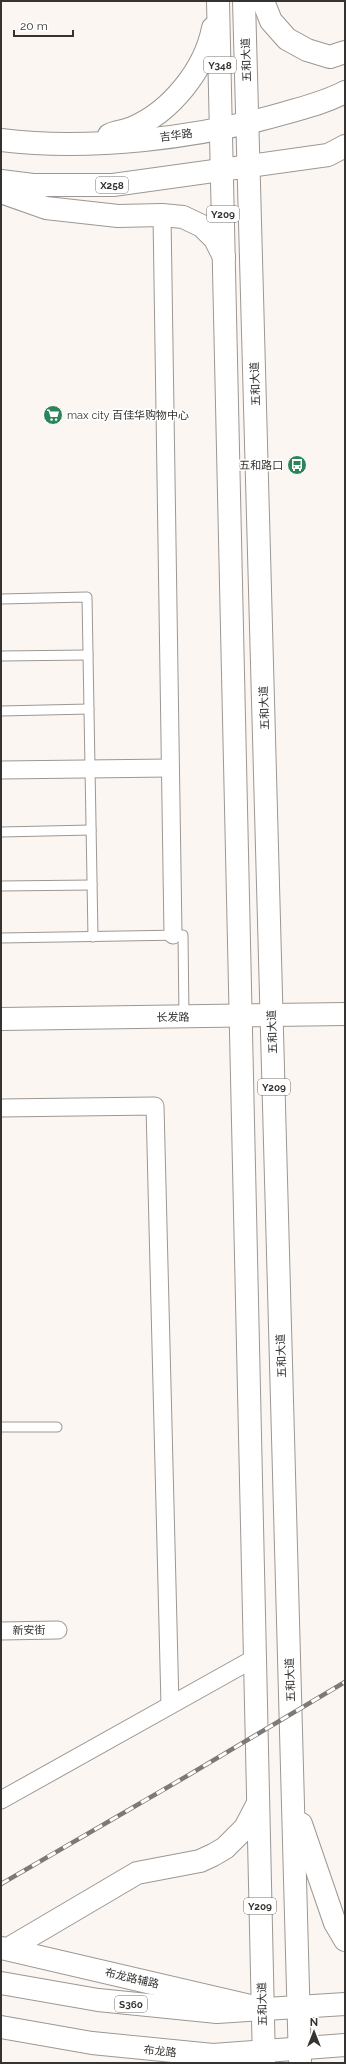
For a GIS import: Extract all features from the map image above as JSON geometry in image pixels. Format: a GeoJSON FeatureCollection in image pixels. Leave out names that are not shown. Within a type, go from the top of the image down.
{"type":"FeatureCollection","features":[{"type":"Feature","properties":{"kind":"main road","name":"五和大道"},"geometry":{"type":"LineString","coordinates":[[218,1],[264,2057]]}},
{"type":"Feature","properties":{"kind":"main road"},"geometry":{"type":"LineString","coordinates":[[76,144],[133,128],[163,109],[186,85],[202,62],[212,38],[218,1]]}},
{"type":"Feature","properties":{"kind":"main road","name":"五和大道"},"geometry":{"type":"LineString","coordinates":[[244,1],[300,2056]]}},
{"type":"Feature","properties":{"kind":"main road"},"geometry":{"type":"LineString","coordinates":[[263,1],[271,21],[287,39],[307,50],[330,57],[345,52]]}},
{"type":"Feature","properties":{"kind":"main road","name":"吉华路"},"geometry":{"type":"LineString","coordinates":[[1,140],[35,144],[76,144],[137,140],[247,124],[330,100],[345,92]]}},
{"type":"Feature","properties":{"kind":"main road","name":"X258"},"geometry":{"type":"LineString","coordinates":[[1,181],[33,185],[113,185],[328,155],[345,146]]}},
{"type":"Feature","properties":{"kind":"main road"},"geometry":{"type":"LineString","coordinates":[[1,192],[46,208],[118,216],[162,215],[183,217],[202,226],[215,239],[224,258]]}},
{"type":"Feature","properties":{"kind":"main road","name":"长发路"},"geometry":{"type":"LineString","coordinates":[[1,1019],[345,1014]]}},
{"type":"Feature","properties":{"kind":"main road"},"geometry":{"type":"LineString","coordinates":[[4,1949],[137,1873],[200,1861],[219,1852],[236,1839],[245,1828],[258,1803]]}},
{"type":"Feature","properties":{"kind":"main road"},"geometry":{"type":"LineString","coordinates":[[294,1804],[335,1923],[345,1940]]}},
{"type":"Feature","properties":{"kind":"main road","name":"布龙路辅路"},"geometry":{"type":"LineString","coordinates":[[4,1949],[262,2009]]}},
{"type":"Feature","properties":{"kind":"main road","name":"S360"},"geometry":{"type":"LineString","coordinates":[[1,1983],[91,1999],[217,2012],[345,2004]]}},
{"type":"Feature","properties":{"kind":"main road","name":"布龙路"},"geometry":{"type":"LineString","coordinates":[[1,2027],[92,2043],[213,2055],[264,2057],[300,2056],[345,2045]]}},
{"type":"Feature","properties":{"kind":"street"},"geometry":{"type":"LineString","coordinates":[[162,215],[173,935]]}},
{"type":"Feature","properties":{"kind":"street"},"geometry":{"type":"LineString","coordinates":[[1,770],[170,768]]}},
{"type":"Feature","properties":{"kind":"street"},"geometry":{"type":"LineString","coordinates":[[1,1108],[155,1106],[170,1705]]}},
{"type":"Feature","properties":{"kind":"street","name":"新安街"},"geometry":{"type":"LineString","coordinates":[[1,1631],[58,1630]]}},
{"type":"Feature","properties":{"kind":"street"},"geometry":{"type":"LineString","coordinates":[[1,1800],[255,1658]]}},
{"type":"Feature","properties":{"kind":"lane"},"geometry":{"type":"LineString","coordinates":[[1,599],[87,597],[93,937]]}},
{"type":"Feature","properties":{"kind":"lane"},"geometry":{"type":"LineString","coordinates":[[1,656],[88,655]]}},
{"type":"Feature","properties":{"kind":"lane"},"geometry":{"type":"LineString","coordinates":[[1,711],[89,710]]}},
{"type":"Feature","properties":{"kind":"lane"},"geometry":{"type":"LineString","coordinates":[[1,832],[91,830]]}},
{"type":"Feature","properties":{"kind":"lane"},"geometry":{"type":"LineString","coordinates":[[1,886],[92,885]]}},
{"type":"Feature","properties":{"kind":"lane"},"geometry":{"type":"LineString","coordinates":[[1,938],[183,935],[184,1016]]}},
{"type":"Feature","properties":{"kind":"lane"},"geometry":{"type":"LineString","coordinates":[[1,1428],[57,1427]]}},
{"type":"Feature","properties":{"kind":"railway"},"geometry":{"type":"LineString","coordinates":[[1,1884],[345,1682]]}},
{"type":"Feature","properties":{"kind":"place","name":"max city 百佳华购物中心"},"geometry":{"type":"Point","coordinates":[53,415]}},
{"type":"Feature","properties":{"kind":"place","name":"五和路口"},"geometry":{"type":"Point","coordinates":[297,465]}}]}
